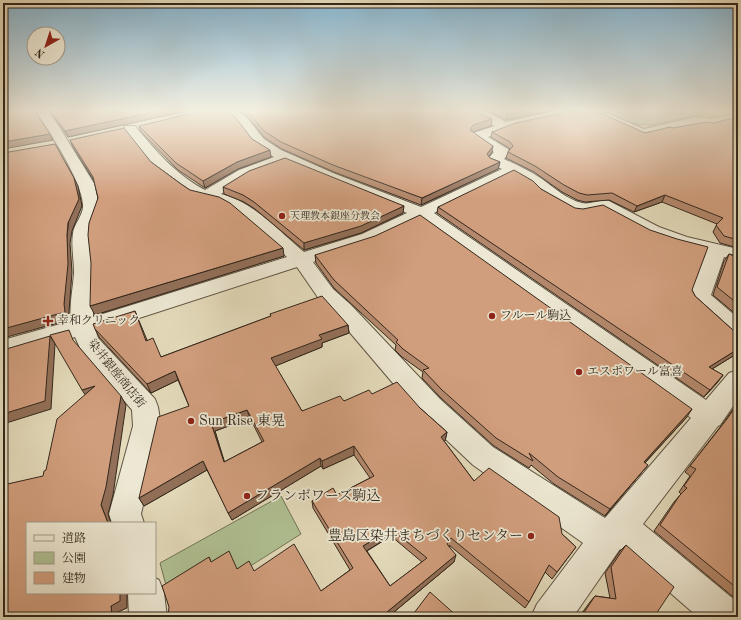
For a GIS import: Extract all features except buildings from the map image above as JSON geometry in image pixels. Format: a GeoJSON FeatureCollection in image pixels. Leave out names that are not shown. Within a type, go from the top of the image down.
{"type":"FeatureCollection","features":[{"type":"Feature","properties":{"kind":"street","name":"染井銀座商店街"},"geometry":{"type":"LineString","coordinates":[[58,139],[88,185],[92,206],[82,231],[81,243],[84,272],[81,312],[88,342],[145,407],[147,426],[125,514],[128,522]]}},
{"type":"Feature","properties":{"kind":"street"},"geometry":{"type":"LineString","coordinates":[[138,139],[160,165],[190,188],[199,193],[209,194],[239,206],[301,258],[326,294],[343,310],[430,407],[483,456],[613,533],[718,610],[730,617]]}},
{"type":"Feature","properties":{"kind":"street"},"geometry":{"type":"LineString","coordinates":[[257,139],[259,142],[285,158],[422,213],[710,416]]}},
{"type":"Feature","properties":{"kind":"street"},"geometry":{"type":"LineString","coordinates":[[483,139],[503,152],[494,160],[537,183],[546,191],[580,209],[603,205],[653,231],[681,241],[738,255]]}},
{"type":"Feature","properties":{"kind":"street"},"geometry":{"type":"LineString","coordinates":[[209,194],[244,173],[285,158]]}},
{"type":"Feature","properties":{"kind":"street"},"geometry":{"type":"LineString","coordinates":[[3,349],[84,327],[368,238],[514,170]]}},
{"type":"Feature","properties":{"kind":"street"},"geometry":{"type":"LineString","coordinates":[[717,249],[700,297],[738,331]]}},
{"type":"Feature","properties":{"kind":"street"},"geometry":{"type":"LineString","coordinates":[[550,617],[613,533],[738,380]]}},
{"type":"Feature","properties":{"kind":"street"},"geometry":{"type":"LineString","coordinates":[[146,594],[148,617]]}},
{"type":"Feature","properties":{"kind":"green space"},"geometry":{"type":"Polygon","coordinates":[[[281,496],[301,534],[222,584],[167,589],[160,563],[281,496]]]}},
{"type":"Feature","properties":{"kind":"place","name":"天理教本銀座分教会"},"geometry":{"type":"Point","coordinates":[282,216]}},
{"type":"Feature","properties":{"kind":"place","name":"フルール駒込"},"geometry":{"type":"Point","coordinates":[492,316]}},
{"type":"Feature","properties":{"kind":"place","name":"幸和クリニック"},"geometry":{"type":"Point","coordinates":[48,321]}},
{"type":"Feature","properties":{"kind":"place","name":"エスポワール富喜"},"geometry":{"type":"Point","coordinates":[579,372]}},
{"type":"Feature","properties":{"kind":"place","name":"Sun Rise 東晃"},"geometry":{"type":"Point","coordinates":[191,421]}},
{"type":"Feature","properties":{"kind":"place","name":"フランボワーズ駒込"},"geometry":{"type":"Point","coordinates":[247,496]}},
{"type":"Feature","properties":{"kind":"place","name":"豊島区染井まちづくりセンター"},"geometry":{"type":"Point","coordinates":[531,536]}}]}
